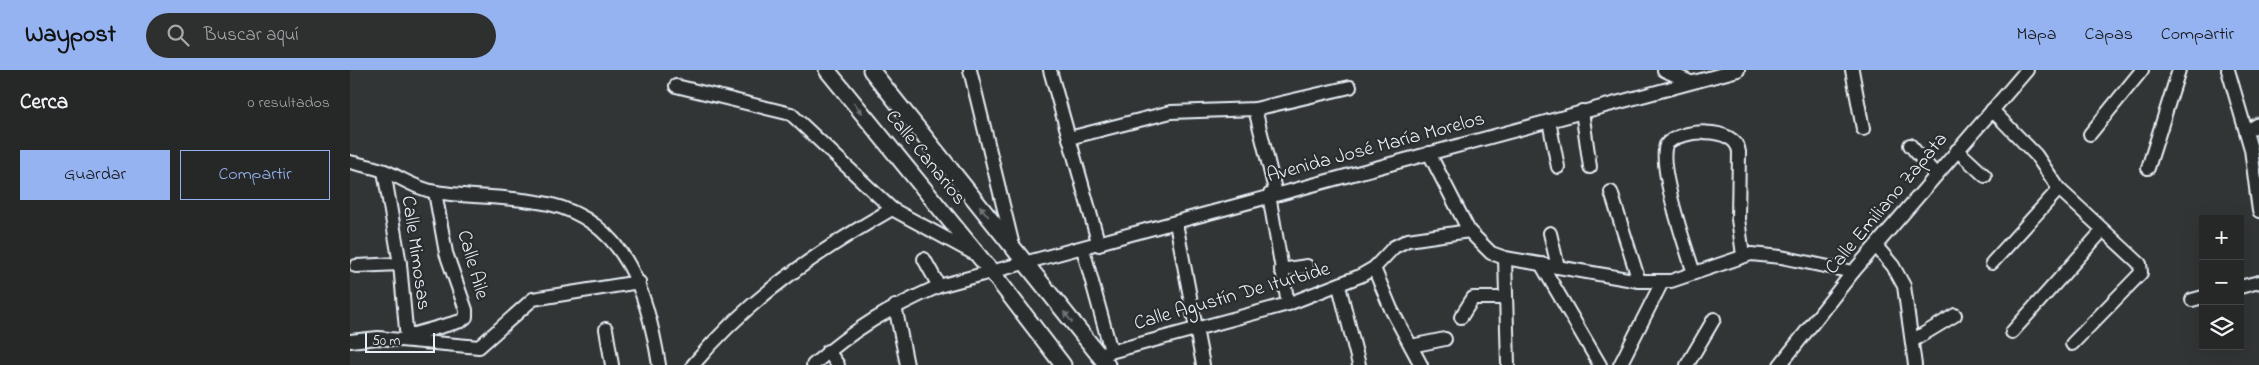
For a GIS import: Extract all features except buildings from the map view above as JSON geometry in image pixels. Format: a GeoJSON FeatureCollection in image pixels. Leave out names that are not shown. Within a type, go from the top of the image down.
{"type":"FeatureCollection","features":[{"type":"Feature","properties":{"kind":"main road","name":"Calle Canarios"},"geometry":{"type":"LineString","coordinates":[[827,70],[991,271],[1062,365]]}},
{"type":"Feature","properties":{"kind":"main road","name":"Calle Canarios"},"geometry":{"type":"LineString","coordinates":[[871,70],[880,77],[1025,263],[1106,357]]}},
{"type":"Feature","properties":{"kind":"street"},"geometry":{"type":"LineString","coordinates":[[970,70],[1014,248]]}},
{"type":"Feature","properties":{"kind":"street"},"geometry":{"type":"LineString","coordinates":[[1050,70],[1099,245]]}},
{"type":"Feature","properties":{"kind":"street"},"geometry":{"type":"LineString","coordinates":[[1664,70],[1690,82]]}},
{"type":"Feature","properties":{"kind":"street","name":"Avenida José María Morelos"},"geometry":{"type":"LineString","coordinates":[[813,365],[845,337],[895,306],[939,286],[991,271],[1099,245],[1272,194],[1738,70]]}},
{"type":"Feature","properties":{"kind":"street"},"geometry":{"type":"LineString","coordinates":[[1852,70],[1863,129]]}},
{"type":"Feature","properties":{"kind":"street","name":"Calle Emiliano Zapata"},"geometry":{"type":"LineString","coordinates":[[1780,365],[1853,272],[2027,70]]}},
{"type":"Feature","properties":{"kind":"street"},"geometry":{"type":"LineString","coordinates":[[2090,134],[2142,70]]}},
{"type":"Feature","properties":{"kind":"street"},"geometry":{"type":"LineString","coordinates":[[2148,168],[2179,70]]}},
{"type":"Feature","properties":{"kind":"street"},"geometry":{"type":"LineString","coordinates":[[2228,70],[2247,131],[2259,205]]}},
{"type":"Feature","properties":{"kind":"street"},"geometry":{"type":"LineString","coordinates":[[676,86],[791,114],[892,209],[977,255]]}},
{"type":"Feature","properties":{"kind":"street"},"geometry":{"type":"LineString","coordinates":[[1069,138],[1171,112],[1255,109],[1350,87]]}},
{"type":"Feature","properties":{"kind":"street"},"geometry":{"type":"LineString","coordinates":[[1255,109],[1272,194],[1281,270],[1288,304]]}},
{"type":"Feature","properties":{"kind":"street"},"geometry":{"type":"LineString","coordinates":[[1992,110],[2036,155],[2059,189],[2140,264],[2141,273],[2072,344]]}},
{"type":"Feature","properties":{"kind":"street"},"geometry":{"type":"LineString","coordinates":[[1582,111],[1590,167]]}},
{"type":"Feature","properties":{"kind":"street"},"geometry":{"type":"LineString","coordinates":[[1549,121],[1558,167]]}},
{"type":"Feature","properties":{"kind":"street"},"geometry":{"type":"LineString","coordinates":[[2247,131],[2259,124]]}},
{"type":"Feature","properties":{"kind":"street"},"geometry":{"type":"LineString","coordinates":[[1694,273],[1677,218],[1664,157],[1666,145],[1677,136],[1713,133],[1728,136],[1736,142],[1738,152],[1738,219],[1743,256]]}},
{"type":"Feature","properties":{"kind":"street"},"geometry":{"type":"LineString","coordinates":[[1910,145],[1936,175]]}},
{"type":"Feature","properties":{"kind":"street"},"geometry":{"type":"LineString","coordinates":[[1957,150],[1984,176]]}},
{"type":"Feature","properties":{"kind":"street"},"geometry":{"type":"LineString","coordinates":[[1429,153],[1469,230],[1484,248],[1505,258],[1639,281],[1662,282],[1743,256],[1765,254],[1853,272]]}},
{"type":"Feature","properties":{"kind":"street"},"geometry":{"type":"LineString","coordinates":[[350,162],[384,171],[416,188],[435,192],[548,204],[573,211],[594,225],[612,241],[627,260],[639,282],[652,323],[659,365]]}},
{"type":"Feature","properties":{"kind":"street","name":"Calle Mimosas"},"geometry":{"type":"LineString","coordinates":[[384,171],[400,264],[407,338]]}},
{"type":"Feature","properties":{"kind":"street"},"geometry":{"type":"LineString","coordinates":[[1992,263],[2059,189]]}},
{"type":"Feature","properties":{"kind":"street","name":"Calle Aile"},"geometry":{"type":"LineString","coordinates":[[407,338],[461,321],[466,316],[466,310],[446,254],[435,192]]}},
{"type":"Feature","properties":{"kind":"street"},"geometry":{"type":"LineString","coordinates":[[1611,192],[1639,281]]}},
{"type":"Feature","properties":{"kind":"street"},"geometry":{"type":"LineString","coordinates":[[693,365],[713,342],[768,290],[828,246],[892,209]]}},
{"type":"Feature","properties":{"kind":"street"},"geometry":{"type":"LineString","coordinates":[[1176,223],[1203,365]]}},
{"type":"Feature","properties":{"kind":"street","name":"Calle Agustín De Iturbide"},"geometry":{"type":"LineString","coordinates":[[1106,357],[1195,329],[1288,304],[1339,286],[1374,268],[1388,252],[1408,240],[1433,234],[1469,230]]}},
{"type":"Feature","properties":{"kind":"street"},"geometry":{"type":"LineString","coordinates":[[2012,332],[2103,230]]}},
{"type":"Feature","properties":{"kind":"street"},"geometry":{"type":"LineString","coordinates":[[1550,233],[1558,267]]}},
{"type":"Feature","properties":{"kind":"street"},"geometry":{"type":"LineString","coordinates":[[1876,246],[1893,266],[1904,286],[1915,365]]}},
{"type":"Feature","properties":{"kind":"street"},"geometry":{"type":"LineString","coordinates":[[1083,249],[1106,357]]}},
{"type":"Feature","properties":{"kind":"street"},"geometry":{"type":"LineString","coordinates":[[1505,258],[1508,365]]}},
{"type":"Feature","properties":{"kind":"street"},"geometry":{"type":"LineString","coordinates":[[924,259],[939,286]]}},
{"type":"Feature","properties":{"kind":"street"},"geometry":{"type":"LineString","coordinates":[[356,266],[400,264]]}},
{"type":"Feature","properties":{"kind":"street"},"geometry":{"type":"LineString","coordinates":[[1541,264],[1600,365]]}},
{"type":"Feature","properties":{"kind":"street"},"geometry":{"type":"LineString","coordinates":[[1281,270],[1307,266]]}},
{"type":"Feature","properties":{"kind":"street"},"geometry":{"type":"LineString","coordinates":[[1374,268],[1421,365]]}},
{"type":"Feature","properties":{"kind":"street"},"geometry":{"type":"LineString","coordinates":[[350,340],[407,338],[479,348],[533,299],[639,282]]}},
{"type":"Feature","properties":{"kind":"street"},"geometry":{"type":"LineString","coordinates":[[1620,365],[1662,282]]}},
{"type":"Feature","properties":{"kind":"street"},"geometry":{"type":"LineString","coordinates":[[2244,286],[2259,282]]}},
{"type":"Feature","properties":{"kind":"street"},"geometry":{"type":"LineString","coordinates":[[1339,286],[1359,365]]}},
{"type":"Feature","properties":{"kind":"street"},"geometry":{"type":"LineString","coordinates":[[1461,317],[1474,298],[1505,298]]}},
{"type":"Feature","properties":{"kind":"street"},"geometry":{"type":"LineString","coordinates":[[895,306],[907,365]]}},
{"type":"Feature","properties":{"kind":"street"},"geometry":{"type":"LineString","coordinates":[[1912,341],[1955,316]]}},
{"type":"Feature","properties":{"kind":"street"},"geometry":{"type":"LineString","coordinates":[[1687,365],[1714,319]]}},
{"type":"Feature","properties":{"kind":"street"},"geometry":{"type":"LineString","coordinates":[[606,329],[612,365]]}},
{"type":"Feature","properties":{"kind":"street"},"geometry":{"type":"LineString","coordinates":[[1411,346],[1445,339]]}},
{"type":"Feature","properties":{"kind":"street"},"geometry":{"type":"LineString","coordinates":[[828,351],[838,365]]}}]}
